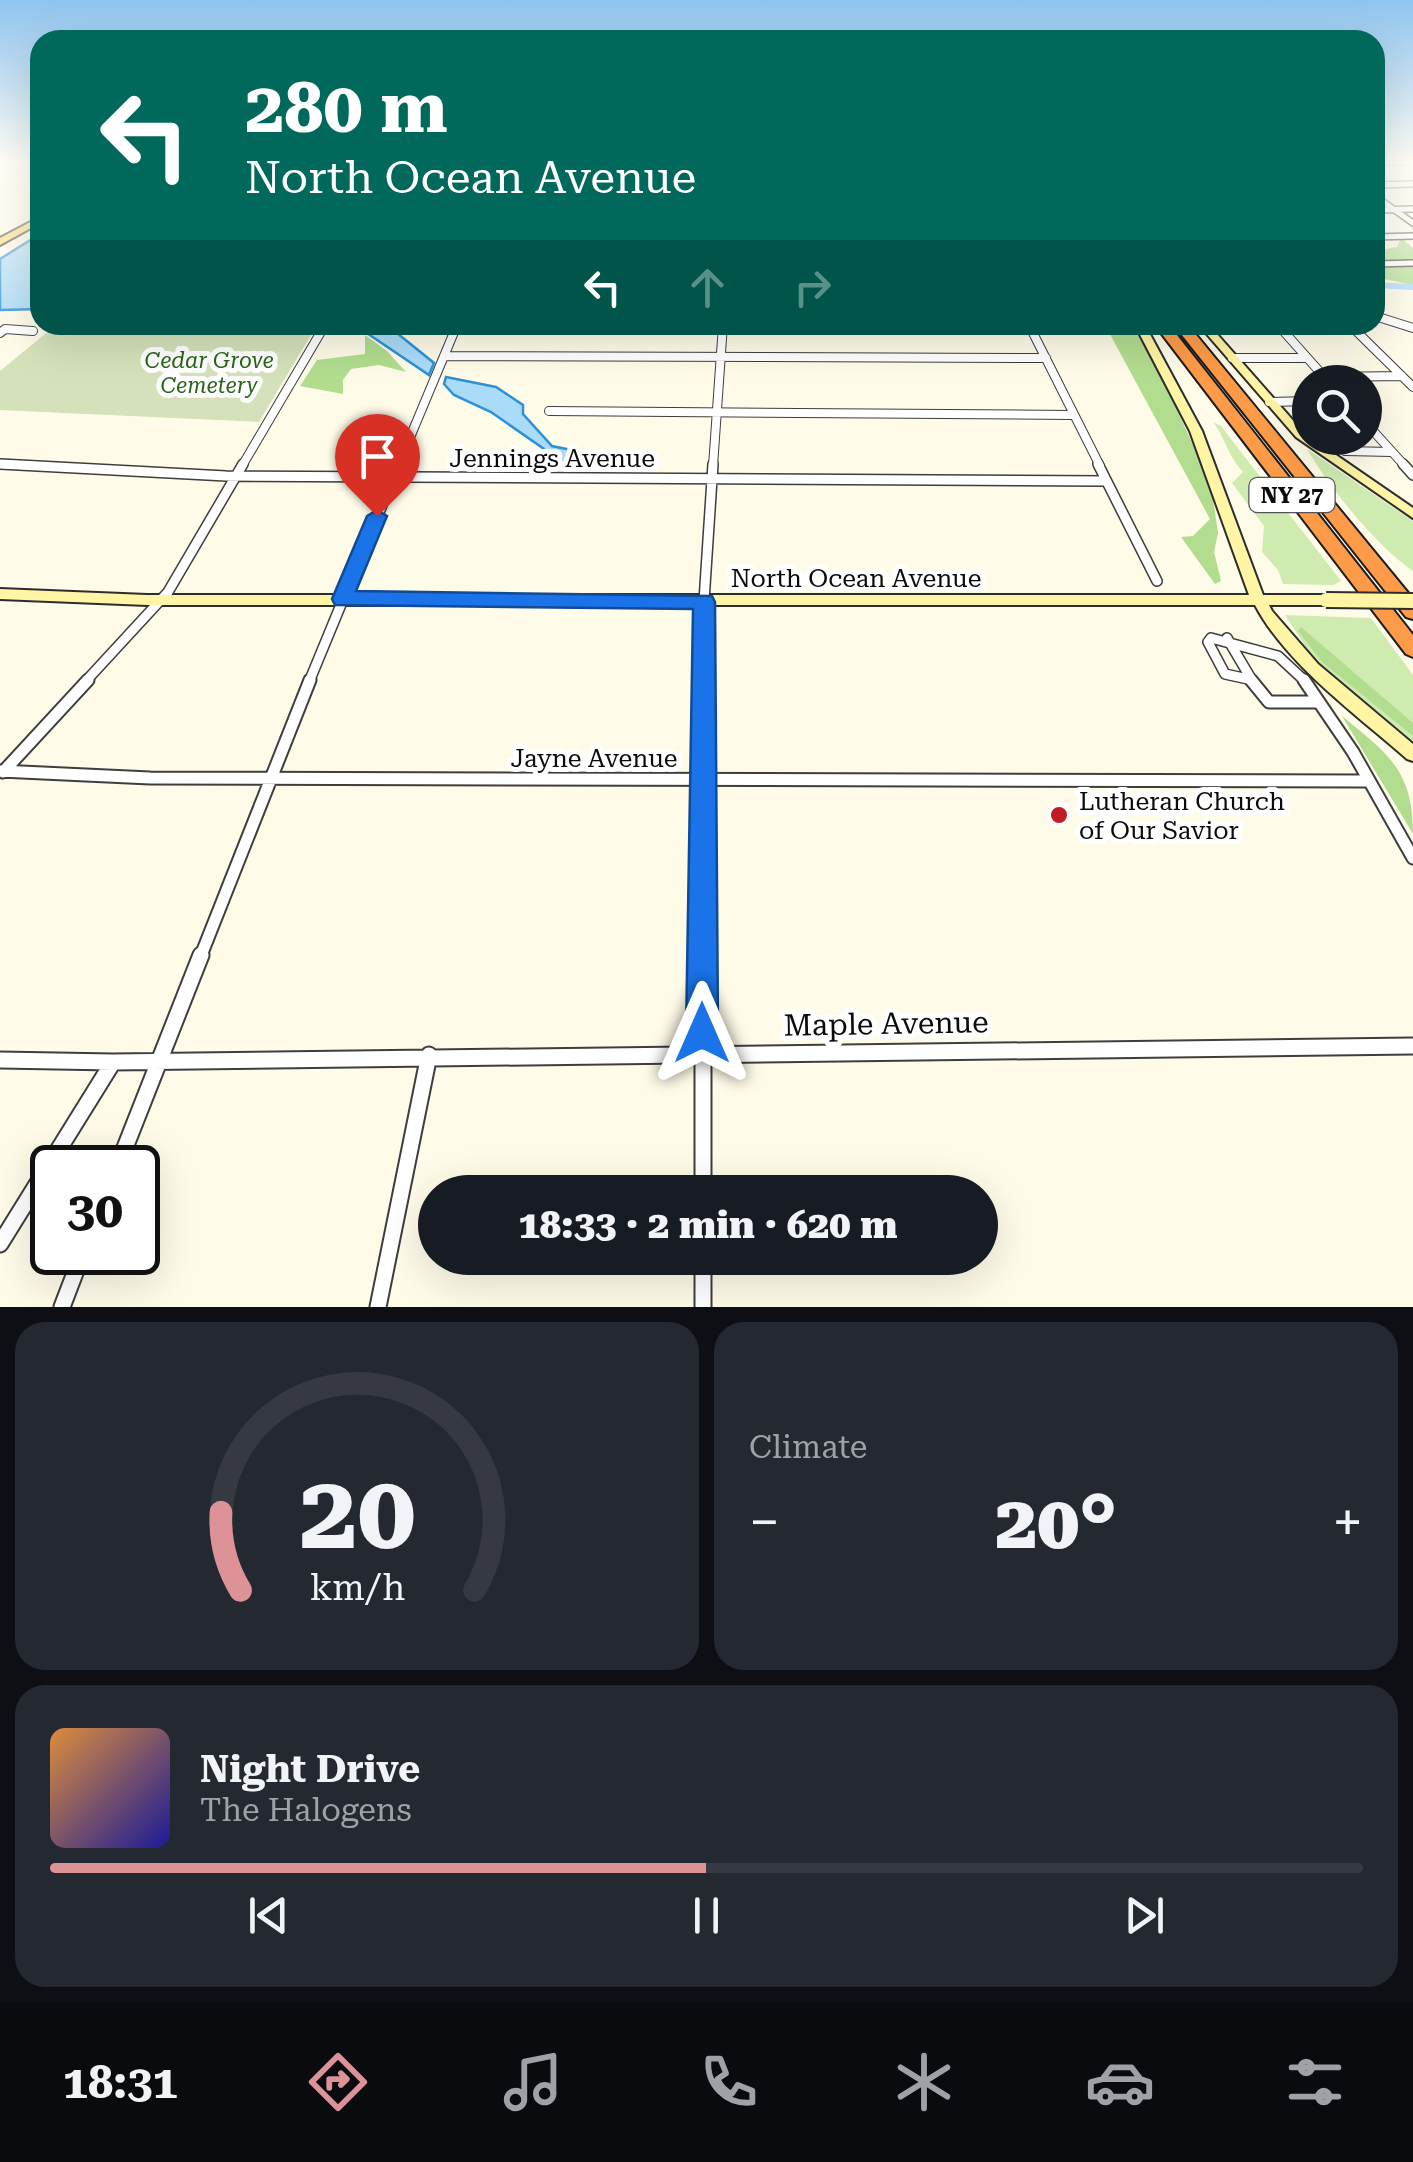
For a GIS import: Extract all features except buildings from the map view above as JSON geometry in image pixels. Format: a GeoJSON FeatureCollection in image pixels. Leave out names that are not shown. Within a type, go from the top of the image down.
{"type":"FeatureCollection","features":[{"type":"Feature","properties":{"kind":"highway","name":"NY 27"},"geometry":{"type":"LineString","coordinates":[[1174,335],[1413,612]]}},
{"type":"Feature","properties":{"kind":"highway","name":"NY 27"},"geometry":{"type":"LineString","coordinates":[[1174,335],[1413,649]]}},
{"type":"Feature","properties":{"kind":"main road"},"geometry":{"type":"LineString","coordinates":[[0,244],[30,228]]}},
{"type":"Feature","properties":{"kind":"main road"},"geometry":{"type":"LineString","coordinates":[[1145,335],[1196,431],[1258,599],[1275,626],[1313,668],[1413,754]]}},
{"type":"Feature","properties":{"kind":"main road"},"geometry":{"type":"LineString","coordinates":[[1212,335],[1269,402],[1313,446],[1409,508]]}},
{"type":"Feature","properties":{"kind":"main road","name":"North Ocean Avenue"},"geometry":{"type":"LineString","coordinates":[[0,594],[160,599],[704,602],[1413,601]]}},
{"type":"Feature","properties":{"kind":"street"},"geometry":{"type":"LineString","coordinates":[[1385,236],[1413,236]]}},
{"type":"Feature","properties":{"kind":"street"},"geometry":{"type":"LineString","coordinates":[[1385,264],[1413,263]]}},
{"type":"Feature","properties":{"kind":"street"},"geometry":{"type":"LineString","coordinates":[[1385,319],[1413,328]]}},
{"type":"Feature","properties":{"kind":"street"},"geometry":{"type":"LineString","coordinates":[[0,333],[5,329],[30,331]]}},
{"type":"Feature","properties":{"kind":"street"},"geometry":{"type":"LineString","coordinates":[[1,772],[160,599],[319,335]]}},
{"type":"Feature","properties":{"kind":"street"},"geometry":{"type":"LineString","coordinates":[[126,1145],[342,599],[453,335]]}},
{"type":"Feature","properties":{"kind":"street"},"geometry":{"type":"LineString","coordinates":[[703,1175],[704,602],[722,335]]}},
{"type":"Feature","properties":{"kind":"street"},"geometry":{"type":"LineString","coordinates":[[1034,335],[1157,581]]}},
{"type":"Feature","properties":{"kind":"street"},"geometry":{"type":"LineString","coordinates":[[1287,335],[1314,365]]}},
{"type":"Feature","properties":{"kind":"street"},"geometry":{"type":"LineString","coordinates":[[1360,335],[1413,387]]}},
{"type":"Feature","properties":{"kind":"street"},"geometry":{"type":"LineString","coordinates":[[444,356],[1046,358]]}},
{"type":"Feature","properties":{"kind":"street"},"geometry":{"type":"LineString","coordinates":[[1232,358],[1308,358]]}},
{"type":"Feature","properties":{"kind":"street"},"geometry":{"type":"LineString","coordinates":[[1382,377],[1402,376]]}},
{"type":"Feature","properties":{"kind":"street"},"geometry":{"type":"LineString","coordinates":[[1269,402],[1292,402]]}},
{"type":"Feature","properties":{"kind":"street"},"geometry":{"type":"LineString","coordinates":[[549,411],[1073,415]]}},
{"type":"Feature","properties":{"kind":"street"},"geometry":{"type":"LineString","coordinates":[[1382,441],[1413,475]]}},
{"type":"Feature","properties":{"kind":"street"},"geometry":{"type":"LineString","coordinates":[[1382,452],[1392,452]]}},
{"type":"Feature","properties":{"kind":"street","name":"Jennings Avenue"},"geometry":{"type":"LineString","coordinates":[[0,464],[235,476],[1105,481]]}},
{"type":"Feature","properties":{"kind":"street"},"geometry":{"type":"LineString","coordinates":[[1226,637],[1248,679],[1269,702],[1319,702]]}},
{"type":"Feature","properties":{"kind":"street"},"geometry":{"type":"LineString","coordinates":[[1248,679],[1225,674],[1208,642],[1211,638],[1226,637],[1252,650],[1277,655],[1312,688],[1413,858]]}},
{"type":"Feature","properties":{"kind":"street","name":"Jayne Avenue"},"geometry":{"type":"LineString","coordinates":[[1,772],[703,781],[1367,781]]}},
{"type":"Feature","properties":{"kind":"street","name":"Maple Avenue"},"geometry":{"type":"LineString","coordinates":[[0,1060],[113,1062],[429,1055],[1413,1046]]}},
{"type":"Feature","properties":{"kind":"street"},"geometry":{"type":"LineString","coordinates":[[378,1307],[429,1055]]}},
{"type":"Feature","properties":{"kind":"street"},"geometry":{"type":"LineString","coordinates":[[0,1244],[113,1062]]}},
{"type":"Feature","properties":{"kind":"street"},"geometry":{"type":"LineString","coordinates":[[62,1307],[74,1275]]}},
{"type":"Feature","properties":{"kind":"street"},"geometry":{"type":"LineString","coordinates":[[703,1275],[703,1307]]}},
{"type":"Feature","properties":{"kind":"green space"},"geometry":{"type":"Polygon","coordinates":[[[1401,238],[1413,248],[1413,285],[1385,279],[1385,249],[1397,247],[1401,238]]]}},
{"type":"Feature","properties":{"kind":"green space","name":"Cedar Grove Cemetery"},"geometry":{"type":"Polygon","coordinates":[[[44,335],[311,335],[259,422],[0,410],[0,371],[44,335]]]}},
{"type":"Feature","properties":{"kind":"green space"},"geometry":{"type":"Polygon","coordinates":[[[365,335],[406,372],[379,365],[351,369],[343,380],[343,394],[300,386],[317,360],[365,354],[365,335]]]}},
{"type":"Feature","properties":{"kind":"green space"},"geometry":{"type":"Polygon","coordinates":[[[1110,335],[1140,335],[1211,485],[1218,533],[1214,552],[1221,581],[1215,584],[1181,537],[1193,536],[1210,519],[1110,335]]]}},
{"type":"Feature","properties":{"kind":"green space"},"geometry":{"type":"Polygon","coordinates":[[[1213,422],[1221,426],[1341,581],[1333,585],[1283,584],[1278,570],[1262,552],[1264,526],[1232,483],[1243,472],[1213,422]]]}},
{"type":"Feature","properties":{"kind":"green space"},"geometry":{"type":"Polygon","coordinates":[[[1311,455],[1413,521],[1413,571],[1384,547],[1311,455]]]}},
{"type":"Feature","properties":{"kind":"green space"},"geometry":{"type":"Polygon","coordinates":[[[1285,615],[1371,618],[1413,675],[1413,744],[1314,660],[1285,615]]]}},
{"type":"Feature","properties":{"kind":"green space"},"geometry":{"type":"Polygon","coordinates":[[[1301,627],[1413,723],[1413,736],[1322,662],[1298,631],[1301,627]]]}},
{"type":"Feature","properties":{"kind":"green space"},"geometry":{"type":"Polygon","coordinates":[[[1342,716],[1395,765],[1408,794],[1413,834],[1342,716]]]}},
{"type":"Feature","properties":{"kind":"water"},"geometry":{"type":"Polygon","coordinates":[[[30,240],[30,309],[0,310],[0,259],[30,240]]]}},
{"type":"Feature","properties":{"kind":"water"},"geometry":{"type":"Polygon","coordinates":[[[370,335],[399,335],[434,363],[429,375],[370,335]]]}},
{"type":"Feature","properties":{"kind":"water"},"geometry":{"type":"Polygon","coordinates":[[[446,377],[496,387],[523,405],[523,414],[552,446],[571,450],[584,461],[567,465],[491,412],[454,395],[444,384],[446,377]]]}},
{"type":"Feature","properties":{"kind":"waterway"},"geometry":{"type":"LineString","coordinates":[[1385,286],[1413,287]]}},
{"type":"Feature","properties":{"kind":"waterway"},"geometry":{"type":"LineString","coordinates":[[582,460],[600,464]]}},
{"type":"Feature","properties":{"kind":"place","name":"Lutheran Church of Our Savior"},"geometry":{"type":"Point","coordinates":[1059,815]}},
{"type":"Feature","properties":{"kind":"route"},"geometry":{"type":"LineString","coordinates":[[377,516],[342,599],[704,602],[702,1033]]}}]}
